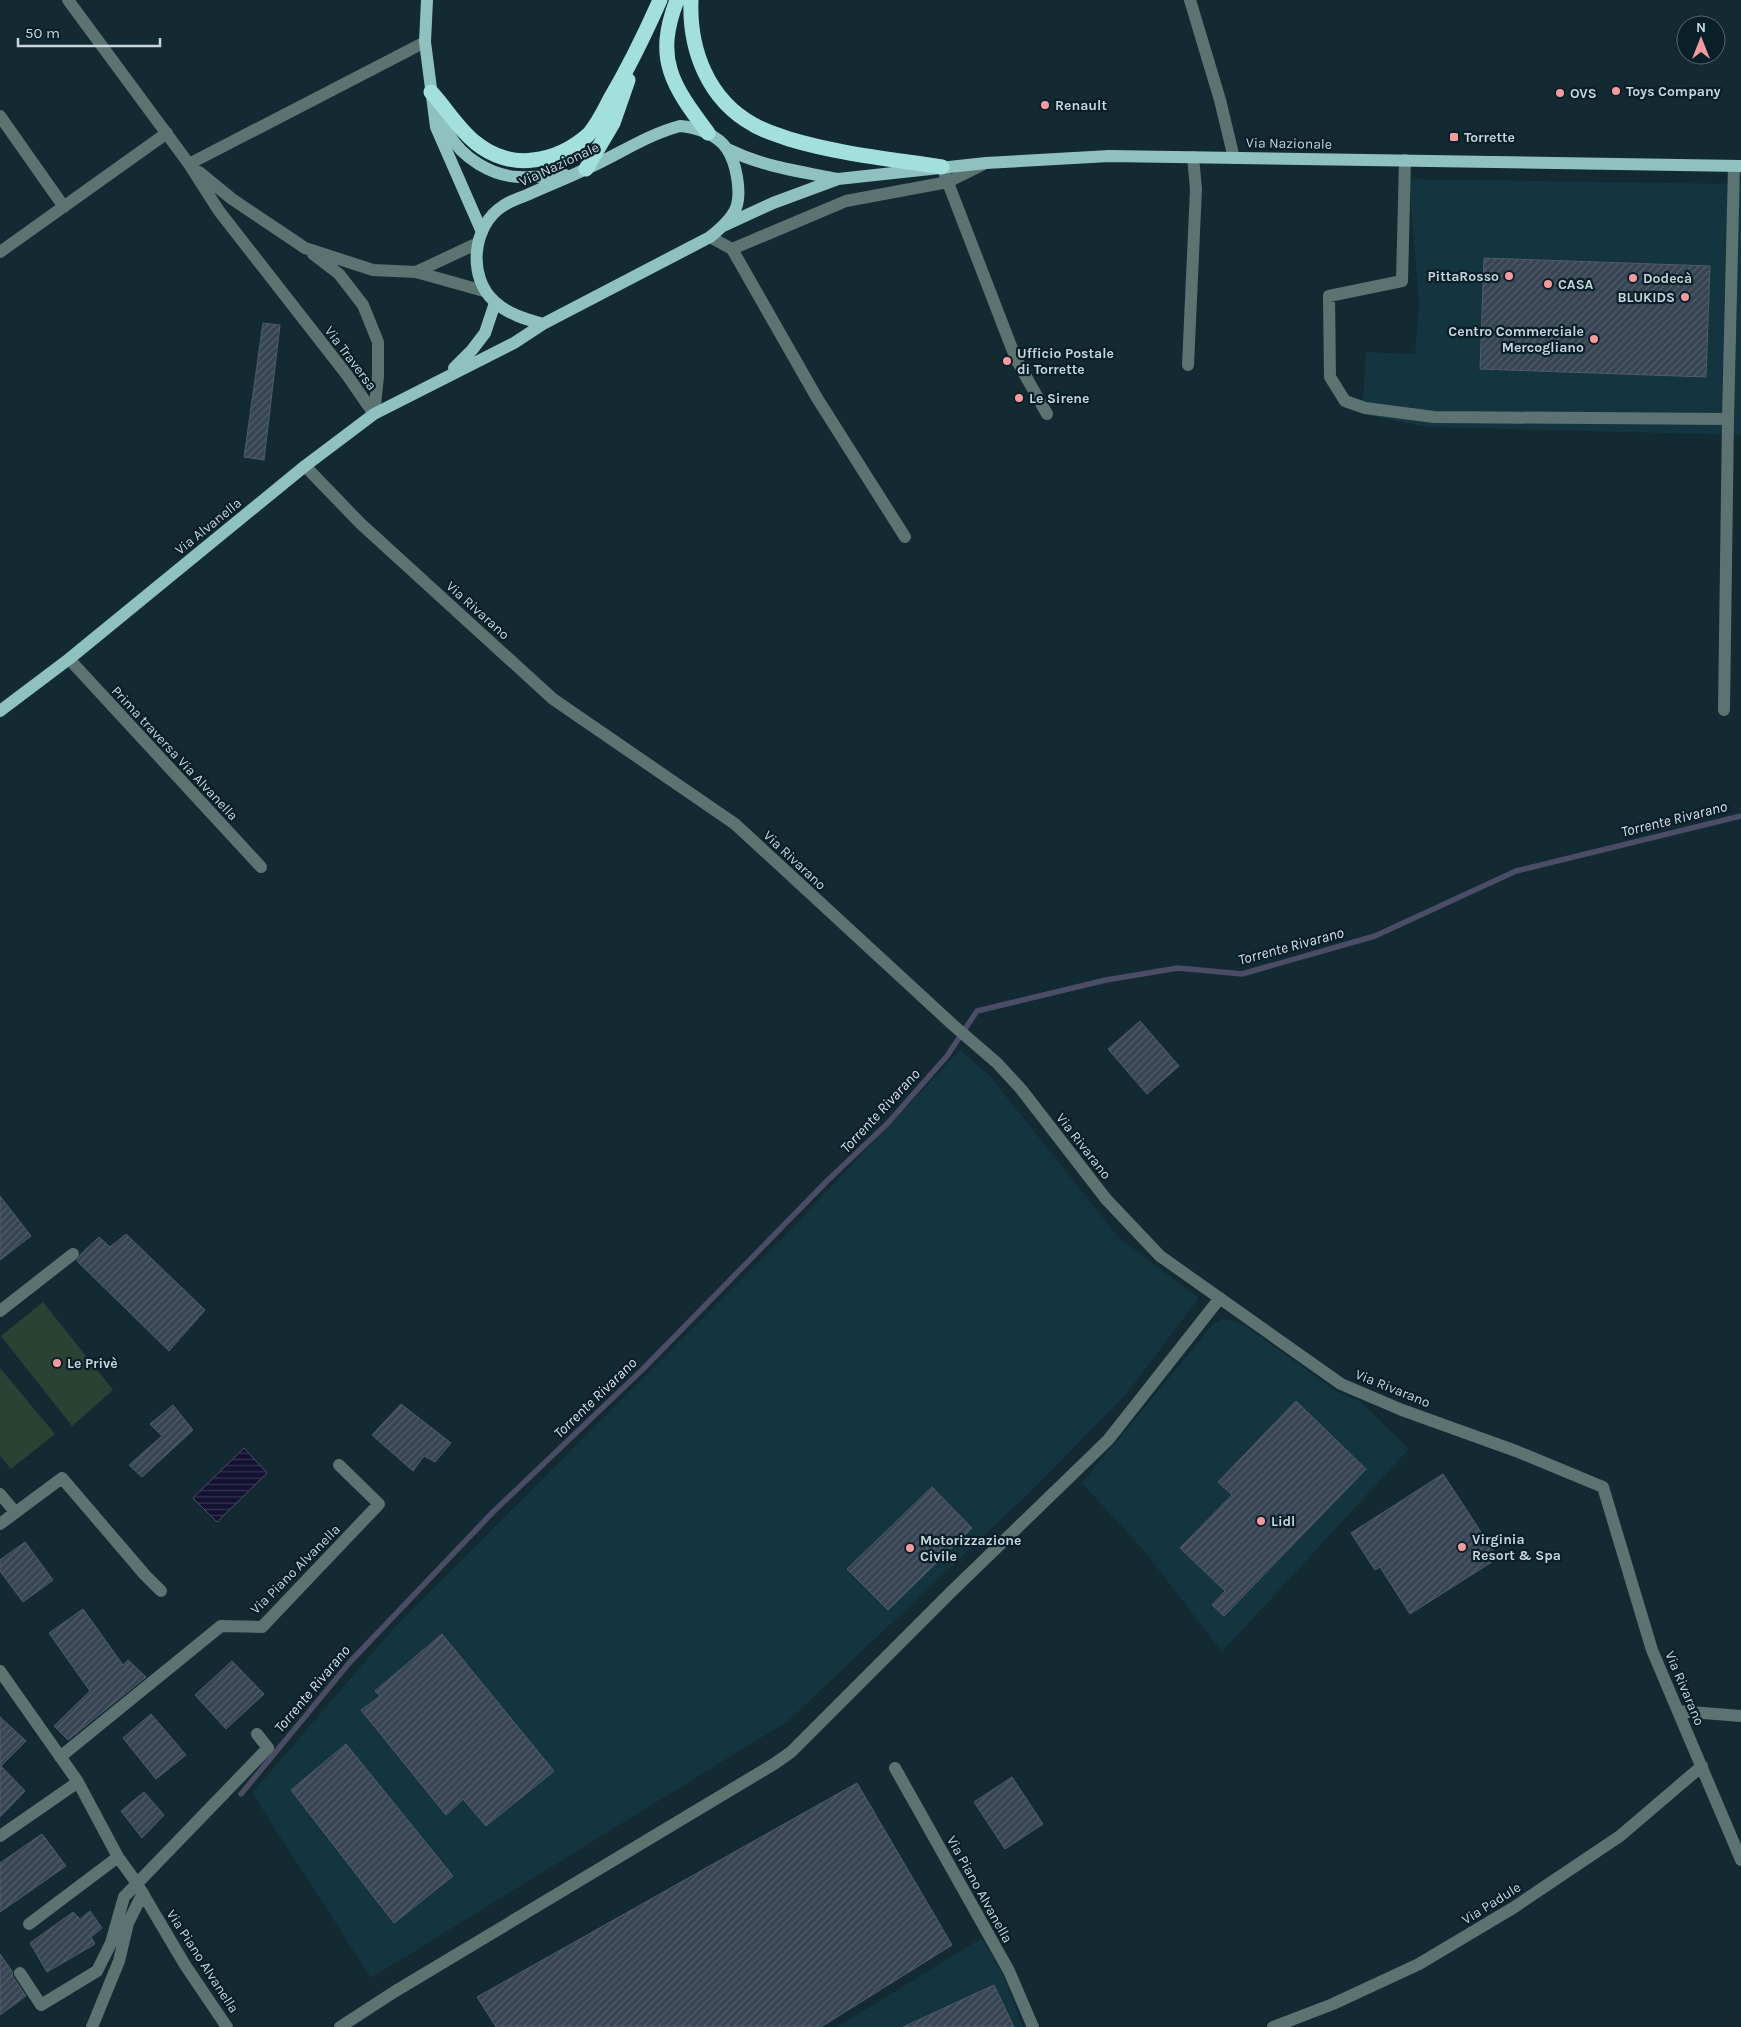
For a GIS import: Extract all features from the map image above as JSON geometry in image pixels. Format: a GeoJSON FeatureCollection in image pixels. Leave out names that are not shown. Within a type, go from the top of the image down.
{"type":"FeatureCollection","features":[{"type":"Feature","properties":{"kind":"highway"},"geometry":{"type":"LineString","coordinates":[[431,92],[447,109],[460,129],[477,144],[494,154],[512,160],[527,161],[544,159],[561,153],[589,134],[601,116],[634,57],[660,0]]}},
{"type":"Feature","properties":{"kind":"highway"},"geometry":{"type":"LineString","coordinates":[[678,0],[668,31],[666,55],[670,74],[678,90],[708,133]]}},
{"type":"Feature","properties":{"kind":"highway"},"geometry":{"type":"LineString","coordinates":[[691,0],[692,32],[701,67],[710,83],[736,114],[755,126],[803,143],[945,175]]}},
{"type":"Feature","properties":{"kind":"highway"},"geometry":{"type":"LineString","coordinates":[[579,172],[613,123],[623,100],[634,57]]}},
{"type":"Feature","properties":{"kind":"main road"},"geometry":{"type":"LineString","coordinates":[[428,1],[425,42],[436,127],[480,238],[477,263],[484,291],[495,303],[512,314],[543,324]]}},
{"type":"Feature","properties":{"kind":"main road"},"geometry":{"type":"LineString","coordinates":[[431,92],[450,136],[462,151],[478,164],[495,172],[518,177],[579,172]]}},
{"type":"Feature","properties":{"kind":"main road","name":"Via Nazionale"},"geometry":{"type":"LineString","coordinates":[[480,238],[485,223],[502,206],[579,172],[663,131],[680,126],[692,127],[708,133],[727,149],[750,160],[838,179],[945,175],[986,163],[1109,156],[1737,166]]}},
{"type":"Feature","properties":{"kind":"main road","name":"Via Nazionale"},"geometry":{"type":"LineString","coordinates":[[445,377],[514,343],[543,324],[710,237],[723,226],[737,207],[740,183],[727,149]]}},
{"type":"Feature","properties":{"kind":"main road","name":"Via Nazionale"},"geometry":{"type":"LineString","coordinates":[[723,226],[773,202],[838,179]]}},
{"type":"Feature","properties":{"kind":"main road"},"geometry":{"type":"LineString","coordinates":[[445,377],[472,350],[485,333],[495,303]]}},
{"type":"Feature","properties":{"kind":"main road","name":"Via Alvanella"},"geometry":{"type":"LineString","coordinates":[[0,711],[69,659],[305,466],[374,414],[445,377]]}},
{"type":"Feature","properties":{"kind":"street","name":"Via Traversa"},"geometry":{"type":"LineString","coordinates":[[68,0],[167,133],[219,211],[347,375],[374,414]]}},
{"type":"Feature","properties":{"kind":"street"},"geometry":{"type":"LineString","coordinates":[[1190,0],[1220,100],[1234,158]]}},
{"type":"Feature","properties":{"kind":"street"},"geometry":{"type":"LineString","coordinates":[[189,164],[425,42]]}},
{"type":"Feature","properties":{"kind":"street"},"geometry":{"type":"LineString","coordinates":[[0,116],[64,207]]}},
{"type":"Feature","properties":{"kind":"street"},"geometry":{"type":"LineString","coordinates":[[0,252],[167,133]]}},
{"type":"Feature","properties":{"kind":"street"},"geometry":{"type":"LineString","coordinates":[[1188,365],[1196,189],[1193,157]]}},
{"type":"Feature","properties":{"kind":"street"},"geometry":{"type":"LineString","coordinates":[[1405,160],[1402,280],[1329,296],[1330,377],[1345,401],[1365,408],[1434,417],[1728,420]]}},
{"type":"Feature","properties":{"kind":"street","name":"Via Traversa"},"geometry":{"type":"LineString","coordinates":[[189,164],[232,199],[305,248],[338,274],[363,305],[378,342],[378,376],[374,414]]}},
{"type":"Feature","properties":{"kind":"street"},"geometry":{"type":"LineString","coordinates":[[1724,710],[1728,420],[1737,166]]}},
{"type":"Feature","properties":{"kind":"street"},"geometry":{"type":"LineString","coordinates":[[732,250],[846,201],[945,175],[1016,359],[1047,414]]}},
{"type":"Feature","properties":{"kind":"street"},"geometry":{"type":"LineString","coordinates":[[710,237],[732,250],[817,398],[905,537]]}},
{"type":"Feature","properties":{"kind":"street","name":"Via Traversa"},"geometry":{"type":"LineString","coordinates":[[416,272],[480,238]]}},
{"type":"Feature","properties":{"kind":"street","name":"Via Traversa"},"geometry":{"type":"LineString","coordinates":[[305,248],[373,270],[416,272],[484,291]]}},
{"type":"Feature","properties":{"kind":"street","name":"Via Rivarano"},"geometry":{"type":"LineString","coordinates":[[305,466],[360,522],[553,700],[735,824],[953,1026],[997,1063],[1021,1089],[1106,1199],[1160,1256],[1341,1384],[1402,1410],[1516,1451],[1603,1487],[1652,1650],[1741,1860]]}},
{"type":"Feature","properties":{"kind":"street","name":"Prima traversa Via Alvanella"},"geometry":{"type":"LineString","coordinates":[[69,659],[261,867]]}},
{"type":"Feature","properties":{"kind":"street"},"geometry":{"type":"LineString","coordinates":[[0,1311],[73,1254]]}},
{"type":"Feature","properties":{"kind":"street"},"geometry":{"type":"LineString","coordinates":[[340,2027],[394,1992],[791,1752],[951,1592],[1096,1452],[1129,1415],[1220,1298]]}},
{"type":"Feature","properties":{"kind":"street","name":"Via Piano Alvanella"},"geometry":{"type":"LineString","coordinates":[[60,1757],[221,1626],[262,1627],[380,1504],[339,1465]]}},
{"type":"Feature","properties":{"kind":"street"},"geometry":{"type":"LineString","coordinates":[[0,1524],[62,1478],[161,1591]]}},
{"type":"Feature","properties":{"kind":"street"},"geometry":{"type":"LineString","coordinates":[[0,1494],[15,1512]]}},
{"type":"Feature","properties":{"kind":"street","name":"Via Piano Alvanella"},"geometry":{"type":"LineString","coordinates":[[0,1671],[78,1782],[118,1857],[139,1888],[185,1965],[227,2027]]}},
{"type":"Feature","properties":{"kind":"street"},"geometry":{"type":"LineString","coordinates":[[1678,1711],[1741,1716]]}},
{"type":"Feature","properties":{"kind":"street"},"geometry":{"type":"LineString","coordinates":[[20,1973],[41,2005],[97,1971],[111,1943],[124,1897],[139,1888],[268,1748],[257,1734]]}},
{"type":"Feature","properties":{"kind":"street","name":"Via Padule"},"geometry":{"type":"LineString","coordinates":[[1273,2027],[1333,2004],[1419,1964],[1514,1908],[1620,1836],[1702,1766]]}},
{"type":"Feature","properties":{"kind":"street","name":"Via Piano Alvanella"},"geometry":{"type":"LineString","coordinates":[[895,1768],[1009,1972],[1033,2027]]}},
{"type":"Feature","properties":{"kind":"street"},"geometry":{"type":"LineString","coordinates":[[0,1836],[78,1782]]}},
{"type":"Feature","properties":{"kind":"street"},"geometry":{"type":"LineString","coordinates":[[29,1924],[118,1857]]}},
{"type":"Feature","properties":{"kind":"street"},"geometry":{"type":"LineString","coordinates":[[92,2027],[119,1961],[139,1888]]}},
{"type":"Feature","properties":{"kind":"shaded area"},"geometry":{"type":"Polygon","coordinates":[[[1409,179],[1741,184],[1741,435],[1426,427],[1362,414],[1366,352],[1415,354],[1419,305],[1409,179]]]}},
{"type":"Feature","properties":{"kind":"shaded area"},"geometry":{"type":"Polygon","coordinates":[[[960,1050],[989,1075],[1119,1238],[1199,1298],[1124,1397],[1026,1496],[788,1721],[371,1978],[252,1793],[393,1629],[777,1244],[960,1050]]]}},
{"type":"Feature","properties":{"kind":"shaded area"},"geometry":{"type":"Polygon","coordinates":[[[1224,1319],[1243,1324],[1337,1392],[1361,1402],[1409,1449],[1222,1652],[1146,1553],[1082,1483],[1214,1323],[1224,1319]]]}},
{"type":"Feature","properties":{"kind":"shaded area"},"geometry":{"type":"Polygon","coordinates":[[[244,1448],[267,1473],[217,1522],[193,1498],[244,1448]]]}},
{"type":"Feature","properties":{"kind":"shaded area"},"geometry":{"type":"Polygon","coordinates":[[[982,1938],[1004,1977],[1023,2027],[837,2027],[982,1938]]]}},
{"type":"Feature","properties":{"kind":"green space","name":"Le Privè"},"geometry":{"type":"Polygon","coordinates":[[[43,1302],[113,1390],[72,1426],[1,1336],[43,1302]]]}},
{"type":"Feature","properties":{"kind":"green space"},"geometry":{"type":"Polygon","coordinates":[[[0,1368],[55,1434],[11,1469],[0,1456],[0,1368]]]}},
{"type":"Feature","properties":{"kind":"building","name":"Centro Commerciale Mercogliano"},"geometry":{"type":"Polygon","coordinates":[[[1484,258],[1710,266],[1706,377],[1480,369],[1484,258]]]}},
{"type":"Feature","properties":{"kind":"building"},"geometry":{"type":"Polygon","coordinates":[[[263,323],[280,325],[264,460],[244,457],[263,323]]]}},
{"type":"Feature","properties":{"kind":"building"},"geometry":{"type":"Polygon","coordinates":[[[1140,1021],[1179,1066],[1147,1094],[1108,1049],[1140,1021]]]}},
{"type":"Feature","properties":{"kind":"building"},"geometry":{"type":"Polygon","coordinates":[[[0,1196],[31,1236],[0,1260],[0,1196]]]}},
{"type":"Feature","properties":{"kind":"building","name":"Le Privè"},"geometry":{"type":"Polygon","coordinates":[[[126,1234],[205,1310],[169,1351],[77,1261],[81,1254],[99,1237],[110,1247],[126,1234]]]}},
{"type":"Feature","properties":{"kind":"building","name":"Lidl"},"geometry":{"type":"Polygon","coordinates":[[[1296,1401],[1366,1469],[1224,1616],[1212,1605],[1225,1591],[1180,1548],[1232,1495],[1218,1482],[1296,1401]]]}},
{"type":"Feature","properties":{"kind":"building"},"geometry":{"type":"Polygon","coordinates":[[[401,1404],[451,1443],[435,1462],[424,1456],[413,1471],[372,1435],[401,1404]]]}},
{"type":"Feature","properties":{"kind":"building"},"geometry":{"type":"Polygon","coordinates":[[[173,1405],[193,1430],[142,1477],[129,1465],[162,1436],[150,1424],[173,1405]]]}},
{"type":"Feature","properties":{"kind":"building","name":"Virginia Resort & Spa"},"geometry":{"type":"Polygon","coordinates":[[[1443,1474],[1498,1558],[1410,1614],[1380,1567],[1375,1570],[1351,1533],[1443,1474]]]}},
{"type":"Feature","properties":{"kind":"building","name":"Motorizzazione Civile"},"geometry":{"type":"Polygon","coordinates":[[[932,1487],[972,1528],[888,1610],[847,1569],[932,1487]]]}},
{"type":"Feature","properties":{"kind":"building"},"geometry":{"type":"Polygon","coordinates":[[[25,1542],[53,1580],[23,1602],[0,1571],[0,1560],[25,1542]]]}},
{"type":"Feature","properties":{"kind":"building"},"geometry":{"type":"Polygon","coordinates":[[[83,1609],[123,1665],[128,1660],[146,1677],[68,1740],[54,1726],[90,1691],[49,1633],[83,1609]]]}},
{"type":"Feature","properties":{"kind":"building"},"geometry":{"type":"Polygon","coordinates":[[[442,1634],[554,1771],[486,1826],[463,1799],[446,1815],[361,1710],[380,1696],[375,1691],[442,1634]]]}},
{"type":"Feature","properties":{"kind":"building"},"geometry":{"type":"Polygon","coordinates":[[[232,1661],[264,1694],[226,1729],[195,1695],[232,1661]]]}},
{"type":"Feature","properties":{"kind":"building"},"geometry":{"type":"Polygon","coordinates":[[[151,1714],[186,1755],[156,1779],[123,1738],[151,1714]]]}},
{"type":"Feature","properties":{"kind":"building"},"geometry":{"type":"Polygon","coordinates":[[[0,1717],[26,1741],[1,1766],[25,1791],[0,1817],[0,1717]]]}},
{"type":"Feature","properties":{"kind":"building"},"geometry":{"type":"Polygon","coordinates":[[[346,1744],[453,1876],[394,1923],[291,1790],[346,1744]]]}},
{"type":"Feature","properties":{"kind":"building"},"geometry":{"type":"Polygon","coordinates":[[[1012,1777],[1043,1824],[1005,1849],[974,1802],[1012,1777]]]}},
{"type":"Feature","properties":{"kind":"building"},"geometry":{"type":"Polygon","coordinates":[[[857,1783],[952,1945],[821,2027],[496,2027],[477,1997],[857,1783]]]}},
{"type":"Feature","properties":{"kind":"building"},"geometry":{"type":"Polygon","coordinates":[[[144,1792],[164,1815],[142,1838],[121,1811],[144,1792]]]}},
{"type":"Feature","properties":{"kind":"building"},"geometry":{"type":"Polygon","coordinates":[[[42,1834],[66,1866],[0,1912],[0,1863],[42,1834]]]}},
{"type":"Feature","properties":{"kind":"building"},"geometry":{"type":"Polygon","coordinates":[[[90,1911],[102,1928],[91,1937],[95,1944],[47,1972],[30,1943],[73,1912],[80,1919],[90,1911]]]}},
{"type":"Feature","properties":{"kind":"building"},"geometry":{"type":"Polygon","coordinates":[[[0,1954],[26,1996],[0,2015],[0,1954]]]}},
{"type":"Feature","properties":{"kind":"building"},"geometry":{"type":"Polygon","coordinates":[[[994,1985],[1014,2027],[903,2027],[994,1985]]]}},
{"type":"Feature","properties":{"kind":"waterway","name":"Torrente Rivarano"},"geometry":{"type":"LineString","coordinates":[[241,1794],[350,1662],[493,1512],[642,1370],[827,1181],[887,1124],[947,1056],[977,1011],[1106,980],[1178,968],[1242,974],[1375,936],[1516,871],[1741,816]]}},
{"type":"Feature","properties":{"kind":"place","name":"Toys Company"},"geometry":{"type":"Point","coordinates":[1616,91]}},
{"type":"Feature","properties":{"kind":"place","name":"OVS"},"geometry":{"type":"Point","coordinates":[1560,93]}},
{"type":"Feature","properties":{"kind":"place","name":"Renault"},"geometry":{"type":"Point","coordinates":[1045,105]}},
{"type":"Feature","properties":{"kind":"place","name":"Torrette"},"geometry":{"type":"Point","coordinates":[1454,137]}},
{"type":"Feature","properties":{"kind":"place","name":"PittaRosso"},"geometry":{"type":"Point","coordinates":[1509,276]}},
{"type":"Feature","properties":{"kind":"place","name":"Dodecà"},"geometry":{"type":"Point","coordinates":[1633,278]}},
{"type":"Feature","properties":{"kind":"place","name":"CASA"},"geometry":{"type":"Point","coordinates":[1548,284]}},
{"type":"Feature","properties":{"kind":"place","name":"BLUKIDS"},"geometry":{"type":"Point","coordinates":[1685,297]}},
{"type":"Feature","properties":{"kind":"place","name":"Centro Commerciale Mercogliano"},"geometry":{"type":"Point","coordinates":[1594,339]}},
{"type":"Feature","properties":{"kind":"place","name":"Ufficio Postale di Torrette"},"geometry":{"type":"Point","coordinates":[1007,361]}},
{"type":"Feature","properties":{"kind":"place","name":"Le Sirene"},"geometry":{"type":"Point","coordinates":[1019,398]}},
{"type":"Feature","properties":{"kind":"place","name":"Le Privè"},"geometry":{"type":"Point","coordinates":[57,1363]}},
{"type":"Feature","properties":{"kind":"place","name":"Lidl"},"geometry":{"type":"Point","coordinates":[1261,1521]}},
{"type":"Feature","properties":{"kind":"place","name":"Virginia Resort & Spa"},"geometry":{"type":"Point","coordinates":[1462,1547]}},
{"type":"Feature","properties":{"kind":"place","name":"Motorizzazione Civile"},"geometry":{"type":"Point","coordinates":[910,1548]}}]}
